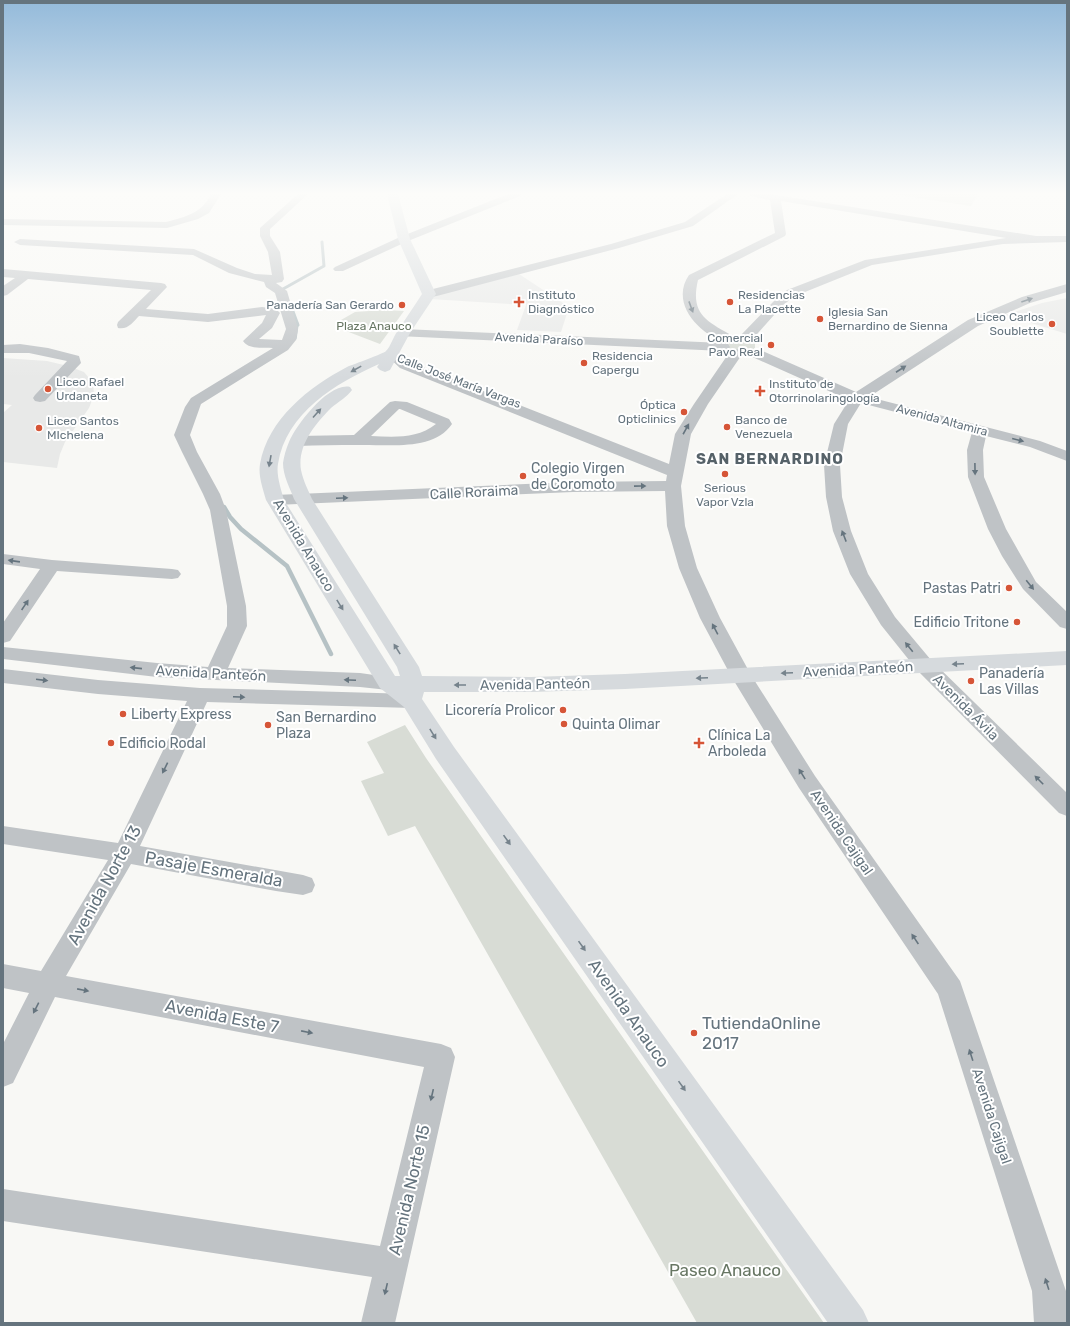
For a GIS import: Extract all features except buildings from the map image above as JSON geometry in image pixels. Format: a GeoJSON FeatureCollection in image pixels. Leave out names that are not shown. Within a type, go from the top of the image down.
{"type":"FeatureCollection","features":[{"type":"Feature","properties":{"kind":"main road"},"geometry":{"type":"LineString","coordinates":[[413,256],[428,291]]}},
{"type":"Feature","properties":{"kind":"main road","name":"Avenida Anauco"},"geometry":{"type":"LineString","coordinates":[[428,291],[385,367],[346,389],[330,400],[308,424],[298,441],[292,464],[294,475],[304,499],[408,667],[413,692],[445,753],[850,1323]]}},
{"type":"Feature","properties":{"kind":"main road","name":"Avenida Anauco"},"geometry":{"type":"LineString","coordinates":[[392,354],[372,361],[329,384],[312,396],[287,422],[272,451],[269,466],[272,491],[276,500],[388,683],[413,692]]}},
{"type":"Feature","properties":{"kind":"main road","name":"Avenida Panteón"},"geometry":{"type":"LineString","coordinates":[[413,692],[1067,658]]}},
{"type":"Feature","properties":{"kind":"street"},"geometry":{"type":"LineString","coordinates":[[205,256],[230,270],[269,279],[278,279],[275,256]]}},
{"type":"Feature","properties":{"kind":"street"},"geometry":{"type":"LineString","coordinates":[[339,269],[363,256]]}},
{"type":"Feature","properties":{"kind":"street"},"geometry":{"type":"LineString","coordinates":[[428,291],[564,256]]}},
{"type":"Feature","properties":{"kind":"street"},"geometry":{"type":"LineString","coordinates":[[737,256],[693,278],[689,297],[689,306],[695,316],[707,328],[737,344]]}},
{"type":"Feature","properties":{"kind":"street"},"geometry":{"type":"LineString","coordinates":[[737,344],[707,315],[702,304],[701,286],[706,280],[750,256]]}},
{"type":"Feature","properties":{"kind":"street"},"geometry":{"type":"LineString","coordinates":[[737,344],[757,328],[791,293],[869,262],[908,256]]}},
{"type":"Feature","properties":{"kind":"street"},"geometry":{"type":"LineString","coordinates":[[779,319],[798,298],[806,293],[874,265],[936,256]]}},
{"type":"Feature","properties":{"kind":"street"},"geometry":{"type":"LineString","coordinates":[[3,273],[161,286],[123,325]]}},
{"type":"Feature","properties":{"kind":"street"},"geometry":{"type":"LineString","coordinates":[[3,292],[26,275]]}},
{"type":"Feature","properties":{"kind":"street"},"geometry":{"type":"LineString","coordinates":[[214,674],[236,626],[238,618],[237,608],[229,576],[218,510],[182,435],[183,429],[196,401],[289,340],[291,335],[291,323],[281,290],[270,284],[269,279]]}},
{"type":"Feature","properties":{"kind":"street"},"geometry":{"type":"LineString","coordinates":[[857,398],[973,323],[1026,300],[1067,288]]}},
{"type":"Feature","properties":{"kind":"street"},"geometry":{"type":"LineString","coordinates":[[137,312],[208,318],[262,311],[272,312],[274,313],[267,325],[250,341],[285,344]]}},
{"type":"Feature","properties":{"kind":"street","name":"Avenida Paraíso"},"geometry":{"type":"LineString","coordinates":[[405,330],[737,344]]}},
{"type":"Feature","properties":{"kind":"street"},"geometry":{"type":"LineString","coordinates":[[737,344],[770,330]]}},
{"type":"Feature","properties":{"kind":"street","name":"Avenida Altamira"},"geometry":{"type":"LineString","coordinates":[[737,344],[857,398],[1035,444],[1067,456]]}},
{"type":"Feature","properties":{"kind":"street","name":"Avenida Cajigal"},"geometry":{"type":"LineString","coordinates":[[737,344],[683,434],[675,475],[676,526],[688,568],[710,618],[740,676],[807,782],[950,989],[1050,1291],[1051,1323]]}},
{"type":"Feature","properties":{"kind":"street"},"geometry":{"type":"LineString","coordinates":[[3,349],[21,348],[62,355],[74,359],[74,362],[65,373],[40,398]]}},
{"type":"Feature","properties":{"kind":"street","name":"Calle José María Vargas"},"geometry":{"type":"LineString","coordinates":[[392,354],[405,365],[523,409],[675,475]]}},
{"type":"Feature","properties":{"kind":"street","name":"Avenida Ávila"},"geometry":{"type":"LineString","coordinates":[[857,398],[840,424],[832,465],[834,497],[842,531],[859,574],[888,621],[924,666],[1067,807]]}},
{"type":"Feature","properties":{"kind":"street"},"geometry":{"type":"LineString","coordinates":[[298,441],[419,439],[445,424],[444,422],[402,405],[395,405],[358,440]]}},
{"type":"Feature","properties":{"kind":"street"},"geometry":{"type":"LineString","coordinates":[[980,430],[975,450],[976,477],[997,528],[1011,556],[1029,585],[1067,624]]}},
{"type":"Feature","properties":{"kind":"street","name":"Calle Roraima"},"geometry":{"type":"LineString","coordinates":[[276,500],[573,487],[675,475]]}},
{"type":"Feature","properties":{"kind":"street"},"geometry":{"type":"LineString","coordinates":[[3,559],[52,565],[172,574]]}},
{"type":"Feature","properties":{"kind":"street"},"geometry":{"type":"LineString","coordinates":[[3,637],[52,565]]}},
{"type":"Feature","properties":{"kind":"street","name":"Avenida Panteón"},"geometry":{"type":"LineString","coordinates":[[3,653],[81,662],[214,674],[360,680],[388,683]]}},
{"type":"Feature","properties":{"kind":"street","name":"Avenida Panteón"},"geometry":{"type":"LineString","coordinates":[[3,676],[98,687],[200,695],[413,692]]}},
{"type":"Feature","properties":{"kind":"street","name":"Avenida Norte 13"},"geometry":{"type":"LineString","coordinates":[[3,1073],[48,983],[125,853],[200,695]]}},
{"type":"Feature","properties":{"kind":"street","name":"Pasaje Esmeralda"},"geometry":{"type":"LineString","coordinates":[[3,835],[125,853],[303,885]]}},
{"type":"Feature","properties":{"kind":"street","name":"Avenida Este 7"},"geometry":{"type":"LineString","coordinates":[[3,976],[48,983],[441,1057]]}},
{"type":"Feature","properties":{"kind":"street","name":"Avenida Norte 15"},"geometry":{"type":"LineString","coordinates":[[378,1323],[441,1057]]}},
{"type":"Feature","properties":{"kind":"street"},"geometry":{"type":"LineString","coordinates":[[3,1205],[392,1264]]}},
{"type":"Feature","properties":{"kind":"shaded area","name":"Instituto Diagnóstico"},"geometry":{"type":"Polygon","coordinates":[[[519,274],[569,307],[561,332],[517,330],[526,305],[430,299],[441,294],[519,274]]]}},
{"type":"Feature","properties":{"kind":"shaded area","name":"Liceo Carlos Soublette"},"geometry":{"type":"Polygon","coordinates":[[[1067,298],[1067,334],[1005,315],[1042,303],[1067,298]]]}},
{"type":"Feature","properties":{"kind":"shaded area"},"geometry":{"type":"Polygon","coordinates":[[[3,358],[47,361],[68,366],[84,372],[93,383],[94,395],[89,408],[65,442],[60,454],[57,468],[3,462],[3,413],[12,405],[3,404],[3,358]]]}},
{"type":"Feature","properties":{"kind":"green space","name":"Plaza Anauco"},"geometry":{"type":"Polygon","coordinates":[[[384,310],[404,311],[380,344],[346,331],[341,320],[355,312],[384,310]]]}},
{"type":"Feature","properties":{"kind":"green space"},"geometry":{"type":"Polygon","coordinates":[[[734,339],[749,340],[755,344],[755,348],[748,352],[735,352],[725,344],[734,339]]]}},
{"type":"Feature","properties":{"kind":"green space","name":"Paseo Anauco"},"geometry":{"type":"Polygon","coordinates":[[[405,725],[426,758],[824,1323],[697,1323],[415,826],[388,836],[361,781],[384,773],[367,742],[405,725]]]}},
{"type":"Feature","properties":{"kind":"waterway"},"geometry":{"type":"LineString","coordinates":[[285,294],[283,289],[324,266],[323,256]]}},
{"type":"Feature","properties":{"kind":"waterway"},"geometry":{"type":"LineString","coordinates":[[291,306],[298,325]]}},
{"type":"Feature","properties":{"kind":"waterway"},"geometry":{"type":"LineString","coordinates":[[295,338],[297,324]]}},
{"type":"Feature","properties":{"kind":"waterway"},"geometry":{"type":"LineString","coordinates":[[224,507],[230,517],[241,529],[287,566],[331,654]]}},
{"type":"Feature","properties":{"kind":"place","name":"Instituto Diagnóstico"},"geometry":{"type":"Point","coordinates":[519,302]}},
{"type":"Feature","properties":{"kind":"place","name":"Residencias La Placette"},"geometry":{"type":"Point","coordinates":[730,302]}},
{"type":"Feature","properties":{"kind":"place","name":"Panadería San Gerardo"},"geometry":{"type":"Point","coordinates":[402,305]}},
{"type":"Feature","properties":{"kind":"place","name":"Iglesia San Bernardino de Sienna"},"geometry":{"type":"Point","coordinates":[820,319]}},
{"type":"Feature","properties":{"kind":"place","name":"Liceo Carlos Soublette"},"geometry":{"type":"Point","coordinates":[1052,324]}},
{"type":"Feature","properties":{"kind":"place","name":"Comercial Pavo Real"},"geometry":{"type":"Point","coordinates":[771,345]}},
{"type":"Feature","properties":{"kind":"place","name":"Residencia Capergu"},"geometry":{"type":"Point","coordinates":[584,363]}},
{"type":"Feature","properties":{"kind":"place","name":"Liceo Rafael Urdaneta"},"geometry":{"type":"Point","coordinates":[48,389]}},
{"type":"Feature","properties":{"kind":"place","name":"Instituto de Otorrinolaringología"},"geometry":{"type":"Point","coordinates":[760,391]}},
{"type":"Feature","properties":{"kind":"place","name":"Óptica Opticlinics"},"geometry":{"type":"Point","coordinates":[684,412]}},
{"type":"Feature","properties":{"kind":"place","name":"Banco de Venezuela"},"geometry":{"type":"Point","coordinates":[727,427]}},
{"type":"Feature","properties":{"kind":"place","name":"Liceo Santos MIchelena"},"geometry":{"type":"Point","coordinates":[39,428]}},
{"type":"Feature","properties":{"kind":"place","name":"Serious Vapor Vzla"},"geometry":{"type":"Point","coordinates":[725,474]}},
{"type":"Feature","properties":{"kind":"place","name":"Colegio Virgen de Coromoto"},"geometry":{"type":"Point","coordinates":[523,476]}},
{"type":"Feature","properties":{"kind":"place","name":"Pastas Patri"},"geometry":{"type":"Point","coordinates":[1009,588]}},
{"type":"Feature","properties":{"kind":"place","name":"Edificio Tritone"},"geometry":{"type":"Point","coordinates":[1017,622]}},
{"type":"Feature","properties":{"kind":"place","name":"Panadería Las Villas"},"geometry":{"type":"Point","coordinates":[971,681]}},
{"type":"Feature","properties":{"kind":"place","name":"Licorería Prolicor"},"geometry":{"type":"Point","coordinates":[563,710]}},
{"type":"Feature","properties":{"kind":"place","name":"Liberty Express"},"geometry":{"type":"Point","coordinates":[123,714]}},
{"type":"Feature","properties":{"kind":"place","name":"Quinta Olimar"},"geometry":{"type":"Point","coordinates":[564,724]}},
{"type":"Feature","properties":{"kind":"place","name":"San Bernardino Plaza"},"geometry":{"type":"Point","coordinates":[268,725]}},
{"type":"Feature","properties":{"kind":"place","name":"Edificio Rodal"},"geometry":{"type":"Point","coordinates":[111,743]}},
{"type":"Feature","properties":{"kind":"place","name":"Clínica La Arboleda"},"geometry":{"type":"Point","coordinates":[699,743]}},
{"type":"Feature","properties":{"kind":"place","name":"TutiendaOnline 2017"},"geometry":{"type":"Point","coordinates":[694,1033]}},
{"type":"Feature","properties":{"kind":"district","name":"SAN BERNARDINO"},"geometry":{"type":"Point","coordinates":[770,459]}}]}
